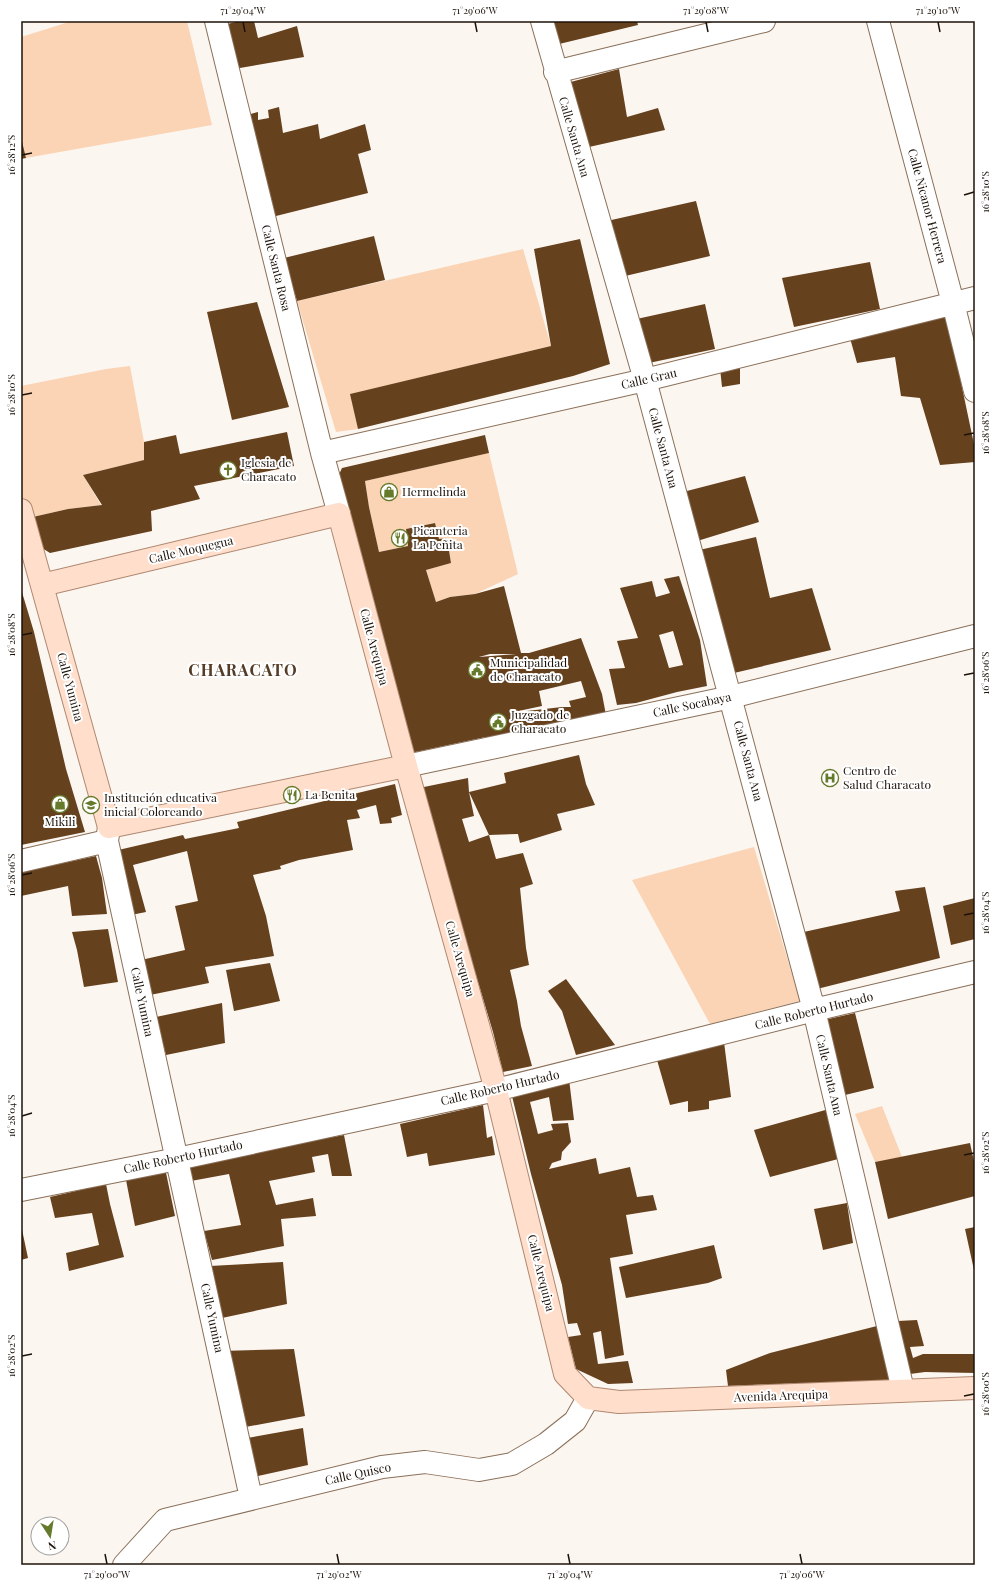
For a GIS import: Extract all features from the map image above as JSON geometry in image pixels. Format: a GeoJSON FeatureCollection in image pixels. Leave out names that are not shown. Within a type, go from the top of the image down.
{"type":"FeatureCollection","features":[{"type":"Feature","properties":{"kind":"main road","name":"Calle Yumina"},"geometry":{"type":"LineString","coordinates":[[21,510],[24,533],[42,585],[108,834]]}},
{"type":"Feature","properties":{"kind":"main road","name":"Calle Moquegua"},"geometry":{"type":"LineString","coordinates":[[42,585],[339,514]]}},
{"type":"Feature","properties":{"kind":"main road","name":"Calle Arequipa"},"geometry":{"type":"LineString","coordinates":[[339,514],[406,766],[496,1090],[565,1374],[588,1398]]}},
{"type":"Feature","properties":{"kind":"main road"},"geometry":{"type":"LineString","coordinates":[[108,834],[406,766]]}},
{"type":"Feature","properties":{"kind":"main road","name":"Avenida Arequipa"},"geometry":{"type":"LineString","coordinates":[[588,1398],[619,1402],[975,1388]]}},
{"type":"Feature","properties":{"kind":"street","name":"Calle Santa Rosa"},"geometry":{"type":"LineString","coordinates":[[216,21],[322,453],[339,514]]}},
{"type":"Feature","properties":{"kind":"street","name":"Calle Santa Ana"},"geometry":{"type":"LineString","coordinates":[[542,21],[555,72],[645,380],[814,1010],[903,1390]]}},
{"type":"Feature","properties":{"kind":"street"},"geometry":{"type":"LineString","coordinates":[[555,72],[764,21]]}},
{"type":"Feature","properties":{"kind":"street","name":"Calle Nicanor Herrera"},"geometry":{"type":"LineString","coordinates":[[878,21],[975,391]]}},
{"type":"Feature","properties":{"kind":"street","name":"Calle Grau"},"geometry":{"type":"LineString","coordinates":[[322,453],[645,380],[975,298]]}},
{"type":"Feature","properties":{"kind":"street","name":"Calle Socabaya"},"geometry":{"type":"LineString","coordinates":[[406,766],[731,697],[975,636]]}},
{"type":"Feature","properties":{"kind":"street"},"geometry":{"type":"LineString","coordinates":[[21,861],[108,834]]}},
{"type":"Feature","properties":{"kind":"street","name":"Calle Yumina"},"geometry":{"type":"LineString","coordinates":[[108,834],[251,1498]]}},
{"type":"Feature","properties":{"kind":"street","name":"Calle Roberto Hurtado"},"geometry":{"type":"LineString","coordinates":[[21,1190],[177,1159],[496,1090],[814,1010],[975,972]]}},
{"type":"Feature","properties":{"kind":"street","name":"Calle Quisco"},"geometry":{"type":"LineString","coordinates":[[124,1565],[165,1520],[382,1467],[425,1462],[479,1470],[512,1464],[546,1444],[575,1421],[588,1398]]}},
{"type":"Feature","properties":{"kind":"shaded area"},"geometry":{"type":"Polygon","coordinates":[[[72,21],[187,21],[212,125],[26,158],[21,134],[21,37],[72,21]]]}},
{"type":"Feature","properties":{"kind":"shaded area"},"geometry":{"type":"Polygon","coordinates":[[[523,249],[551,346],[351,394],[358,429],[336,432],[297,301],[523,249]]]}},
{"type":"Feature","properties":{"kind":"shaded area"},"geometry":{"type":"Polygon","coordinates":[[[130,366],[144,442],[144,460],[83,475],[101,505],[68,509],[24,519],[21,506],[21,386],[106,369],[130,366]]]}},
{"type":"Feature","properties":{"kind":"shaded area"},"geometry":{"type":"Polygon","coordinates":[[[489,453],[518,574],[475,594],[450,597],[436,602],[426,570],[451,563],[447,538],[439,539],[435,523],[406,529],[408,546],[379,552],[365,481],[489,453]]]}},
{"type":"Feature","properties":{"kind":"shaded area"},"geometry":{"type":"Polygon","coordinates":[[[754,847],[800,1001],[710,1024],[632,880],[754,847]]]}},
{"type":"Feature","properties":{"kind":"shaded area"},"geometry":{"type":"Polygon","coordinates":[[[882,1106],[902,1157],[875,1162],[855,1114],[882,1106]]]}},
{"type":"Feature","properties":{"kind":"building"},"geometry":{"type":"Polygon","coordinates":[[[240,21],[254,21],[258,38],[297,26],[304,57],[234,69],[223,25],[240,21]]]}},
{"type":"Feature","properties":{"kind":"building"},"geometry":{"type":"Polygon","coordinates":[[[551,21],[637,21],[638,25],[555,45],[551,21]]]}},
{"type":"Feature","properties":{"kind":"building"},"geometry":{"type":"Polygon","coordinates":[[[619,69],[627,117],[658,108],[665,130],[580,149],[567,83],[619,69]]]}},
{"type":"Feature","properties":{"kind":"building"},"geometry":{"type":"Polygon","coordinates":[[[279,107],[283,133],[318,124],[320,139],[365,124],[371,150],[358,154],[368,193],[272,217],[247,115],[258,112],[258,120],[269,118],[268,110],[279,107]]]}},
{"type":"Feature","properties":{"kind":"building"},"geometry":{"type":"Polygon","coordinates":[[[21,137],[26,158],[21,159],[21,137]]]}},
{"type":"Feature","properties":{"kind":"building"},"geometry":{"type":"Polygon","coordinates":[[[696,201],[710,256],[621,277],[607,221],[696,201]]]}},
{"type":"Feature","properties":{"kind":"building"},"geometry":{"type":"Polygon","coordinates":[[[374,236],[385,280],[297,301],[284,258],[374,236]]]}},
{"type":"Feature","properties":{"kind":"building"},"geometry":{"type":"Polygon","coordinates":[[[580,239],[610,364],[573,376],[358,429],[350,394],[551,346],[534,249],[580,239]]]}},
{"type":"Feature","properties":{"kind":"building"},"geometry":{"type":"Polygon","coordinates":[[[870,262],[880,309],[794,327],[782,278],[870,262]]]}},
{"type":"Feature","properties":{"kind":"building"},"geometry":{"type":"Polygon","coordinates":[[[257,302],[289,407],[232,420],[207,312],[257,302]]]}},
{"type":"Feature","properties":{"kind":"building"},"geometry":{"type":"Polygon","coordinates":[[[705,304],[715,349],[644,364],[632,320],[705,304]]]}},
{"type":"Feature","properties":{"kind":"building"},"geometry":{"type":"Polygon","coordinates":[[[947,316],[975,449],[975,462],[940,465],[920,398],[901,396],[895,357],[857,363],[850,338],[947,316]]]}},
{"type":"Feature","properties":{"kind":"building"},"geometry":{"type":"Polygon","coordinates":[[[740,365],[740,384],[722,387],[720,368],[740,365]]]}},
{"type":"Feature","properties":{"kind":"building"},"geometry":{"type":"Polygon","coordinates":[[[287,432],[294,466],[194,486],[200,499],[151,511],[152,531],[50,553],[34,543],[24,519],[68,509],[102,505],[83,475],[144,460],[144,442],[176,435],[180,454],[287,432]]]}},
{"type":"Feature","properties":{"kind":"building"},"geometry":{"type":"Polygon","coordinates":[[[485,435],[489,453],[365,481],[379,552],[408,546],[406,529],[435,523],[439,539],[447,538],[451,563],[426,570],[436,602],[450,597],[475,594],[504,586],[521,653],[529,653],[581,638],[602,694],[606,715],[487,744],[486,737],[411,753],[337,479],[342,468],[485,435]],[[490,654],[479,657],[516,654],[490,654]],[[581,681],[539,691],[542,706],[509,713],[571,707],[569,701],[586,697],[581,681]]]}},
{"type":"Feature","properties":{"kind":"building"},"geometry":{"type":"Polygon","coordinates":[[[745,476],[759,522],[694,542],[683,492],[745,476]]]}},
{"type":"Feature","properties":{"kind":"building"},"geometry":{"type":"Polygon","coordinates":[[[756,537],[770,598],[812,588],[831,650],[734,673],[695,551],[756,537]]]}},
{"type":"Feature","properties":{"kind":"building"},"geometry":{"type":"Polygon","coordinates":[[[679,576],[700,640],[707,686],[636,703],[617,705],[609,669],[625,668],[617,641],[638,638],[620,588],[652,581],[656,597],[670,593],[664,579],[679,576]],[[673,631],[659,635],[669,668],[683,665],[673,631]]]}},
{"type":"Feature","properties":{"kind":"building"},"geometry":{"type":"Polygon","coordinates":[[[21,589],[34,632],[66,769],[85,832],[21,845],[21,589]]]}},
{"type":"Feature","properties":{"kind":"building"},"geometry":{"type":"Polygon","coordinates":[[[579,755],[586,784],[595,805],[557,814],[562,830],[520,843],[518,834],[489,835],[469,792],[506,783],[504,773],[579,755]]]}},
{"type":"Feature","properties":{"kind":"building"},"geometry":{"type":"Polygon","coordinates":[[[468,778],[474,816],[462,819],[469,842],[489,835],[496,859],[523,853],[533,884],[520,888],[529,965],[510,970],[521,1026],[532,1066],[503,1072],[493,1032],[472,962],[456,919],[419,788],[468,778]]]}},
{"type":"Feature","properties":{"kind":"building"},"geometry":{"type":"Polygon","coordinates":[[[395,784],[402,815],[391,818],[392,823],[380,824],[376,805],[357,810],[360,818],[347,820],[353,850],[299,860],[280,866],[281,869],[253,875],[266,916],[274,956],[205,967],[209,983],[150,995],[141,960],[185,950],[175,906],[198,901],[187,851],[133,865],[146,912],[131,915],[114,851],[183,835],[185,839],[239,828],[237,822],[395,784]]]}},
{"type":"Feature","properties":{"kind":"building"},"geometry":{"type":"Polygon","coordinates":[[[96,856],[102,878],[107,914],[72,916],[68,886],[21,896],[21,872],[96,856]]]}},
{"type":"Feature","properties":{"kind":"building"},"geometry":{"type":"Polygon","coordinates":[[[925,887],[940,958],[813,990],[799,933],[900,911],[895,891],[925,887]]]}},
{"type":"Feature","properties":{"kind":"building"},"geometry":{"type":"Polygon","coordinates":[[[975,898],[975,939],[951,945],[943,906],[975,898]]]}},
{"type":"Feature","properties":{"kind":"building"},"geometry":{"type":"Polygon","coordinates":[[[108,929],[118,982],[84,987],[72,932],[108,929]]]}},
{"type":"Feature","properties":{"kind":"building"},"geometry":{"type":"Polygon","coordinates":[[[270,963],[280,1001],[234,1011],[226,970],[270,963]]]}},
{"type":"Feature","properties":{"kind":"building"},"geometry":{"type":"Polygon","coordinates":[[[566,979],[615,1045],[576,1055],[562,1011],[548,991],[566,979]]]}},
{"type":"Feature","properties":{"kind":"building"},"geometry":{"type":"Polygon","coordinates":[[[222,1003],[225,1043],[166,1055],[156,1017],[222,1003]]]}},
{"type":"Feature","properties":{"kind":"building"},"geometry":{"type":"Polygon","coordinates":[[[855,1013],[874,1088],[845,1095],[824,1020],[855,1013]]]}},
{"type":"Feature","properties":{"kind":"building"},"geometry":{"type":"Polygon","coordinates":[[[724,1042],[731,1097],[709,1101],[709,1109],[688,1112],[688,1101],[670,1105],[657,1060],[724,1042]]]}},
{"type":"Feature","properties":{"kind":"building"},"geometry":{"type":"Polygon","coordinates":[[[569,1079],[574,1120],[553,1121],[549,1097],[530,1102],[538,1134],[553,1130],[551,1124],[568,1123],[571,1142],[562,1152],[561,1160],[552,1163],[549,1169],[596,1158],[599,1174],[630,1167],[637,1197],[653,1195],[657,1210],[626,1215],[633,1254],[610,1258],[624,1355],[605,1359],[601,1331],[593,1333],[598,1364],[628,1361],[633,1383],[608,1384],[576,1369],[568,1337],[581,1335],[577,1323],[568,1324],[562,1285],[531,1174],[511,1092],[569,1079]]]}},
{"type":"Feature","properties":{"kind":"building"},"geometry":{"type":"Polygon","coordinates":[[[483,1105],[487,1138],[492,1136],[495,1155],[429,1166],[427,1153],[407,1157],[400,1124],[483,1105]]]}},
{"type":"Feature","properties":{"kind":"building"},"geometry":{"type":"Polygon","coordinates":[[[829,1109],[842,1158],[770,1177],[754,1130],[829,1109]]]}},
{"type":"Feature","properties":{"kind":"building"},"geometry":{"type":"Polygon","coordinates":[[[344,1135],[352,1176],[332,1176],[328,1154],[312,1157],[315,1172],[269,1181],[276,1205],[313,1198],[316,1216],[281,1219],[284,1246],[212,1260],[204,1231],[241,1225],[229,1174],[191,1181],[189,1163],[344,1135]]]}},
{"type":"Feature","properties":{"kind":"building"},"geometry":{"type":"Polygon","coordinates":[[[970,1143],[975,1166],[975,1196],[888,1219],[875,1162],[970,1143]]]}},
{"type":"Feature","properties":{"kind":"building"},"geometry":{"type":"Polygon","coordinates":[[[165,1168],[175,1216],[135,1226],[125,1175],[165,1168]]]}},
{"type":"Feature","properties":{"kind":"building"},"geometry":{"type":"Polygon","coordinates":[[[106,1184],[124,1257],[69,1271],[66,1253],[99,1245],[92,1213],[55,1218],[50,1197],[106,1184]]]}},
{"type":"Feature","properties":{"kind":"building"},"geometry":{"type":"Polygon","coordinates":[[[847,1203],[853,1243],[823,1250],[814,1209],[847,1203]]]}},
{"type":"Feature","properties":{"kind":"building"},"geometry":{"type":"Polygon","coordinates":[[[21,1225],[28,1258],[21,1260],[21,1225]]]}},
{"type":"Feature","properties":{"kind":"building"},"geometry":{"type":"Polygon","coordinates":[[[975,1227],[975,1270],[974,1270],[965,1229],[975,1227]]]}},
{"type":"Feature","properties":{"kind":"building"},"geometry":{"type":"Polygon","coordinates":[[[714,1245],[722,1278],[708,1283],[626,1298],[619,1267],[714,1245]]]}},
{"type":"Feature","properties":{"kind":"building"},"geometry":{"type":"Polygon","coordinates":[[[283,1262],[287,1304],[222,1318],[210,1266],[283,1262]]]}},
{"type":"Feature","properties":{"kind":"building"},"geometry":{"type":"Polygon","coordinates":[[[917,1320],[924,1346],[910,1347],[913,1358],[923,1354],[975,1354],[975,1373],[925,1372],[910,1374],[898,1321],[917,1320]]]}},
{"type":"Feature","properties":{"kind":"building"},"geometry":{"type":"Polygon","coordinates":[[[877,1326],[892,1382],[728,1386],[726,1370],[770,1353],[877,1326]]]}},
{"type":"Feature","properties":{"kind":"building"},"geometry":{"type":"Polygon","coordinates":[[[294,1349],[305,1416],[240,1428],[221,1351],[294,1349]]]}},
{"type":"Feature","properties":{"kind":"building"},"geometry":{"type":"Polygon","coordinates":[[[303,1428],[308,1465],[258,1476],[247,1438],[303,1428]]]}},
{"type":"Feature","properties":{"kind":"place","name":"Iglesia de Characato"},"geometry":{"type":"Point","coordinates":[228,470]}},
{"type":"Feature","properties":{"kind":"place","name":"Hermelinda"},"geometry":{"type":"Point","coordinates":[389,492]}},
{"type":"Feature","properties":{"kind":"place","name":"Picanteria La Peñita"},"geometry":{"type":"Point","coordinates":[400,538]}},
{"type":"Feature","properties":{"kind":"place","name":"Municipalidad de Characato"},"geometry":{"type":"Point","coordinates":[477,670]}},
{"type":"Feature","properties":{"kind":"place","name":"Juzgado de Characato"},"geometry":{"type":"Point","coordinates":[498,722]}},
{"type":"Feature","properties":{"kind":"place","name":"Centro de Salud Characato"},"geometry":{"type":"Point","coordinates":[830,778]}},
{"type":"Feature","properties":{"kind":"place","name":"La Benita"},"geometry":{"type":"Point","coordinates":[292,795]}},
{"type":"Feature","properties":{"kind":"place","name":"Mikili"},"geometry":{"type":"Point","coordinates":[60,804]}},
{"type":"Feature","properties":{"kind":"place","name":"Institución educativa inicial Coloreando"},"geometry":{"type":"Point","coordinates":[91,805]}},
{"type":"Feature","properties":{"kind":"district","name":"CHARACATO"},"geometry":{"type":"Point","coordinates":[243,670]}}]}
